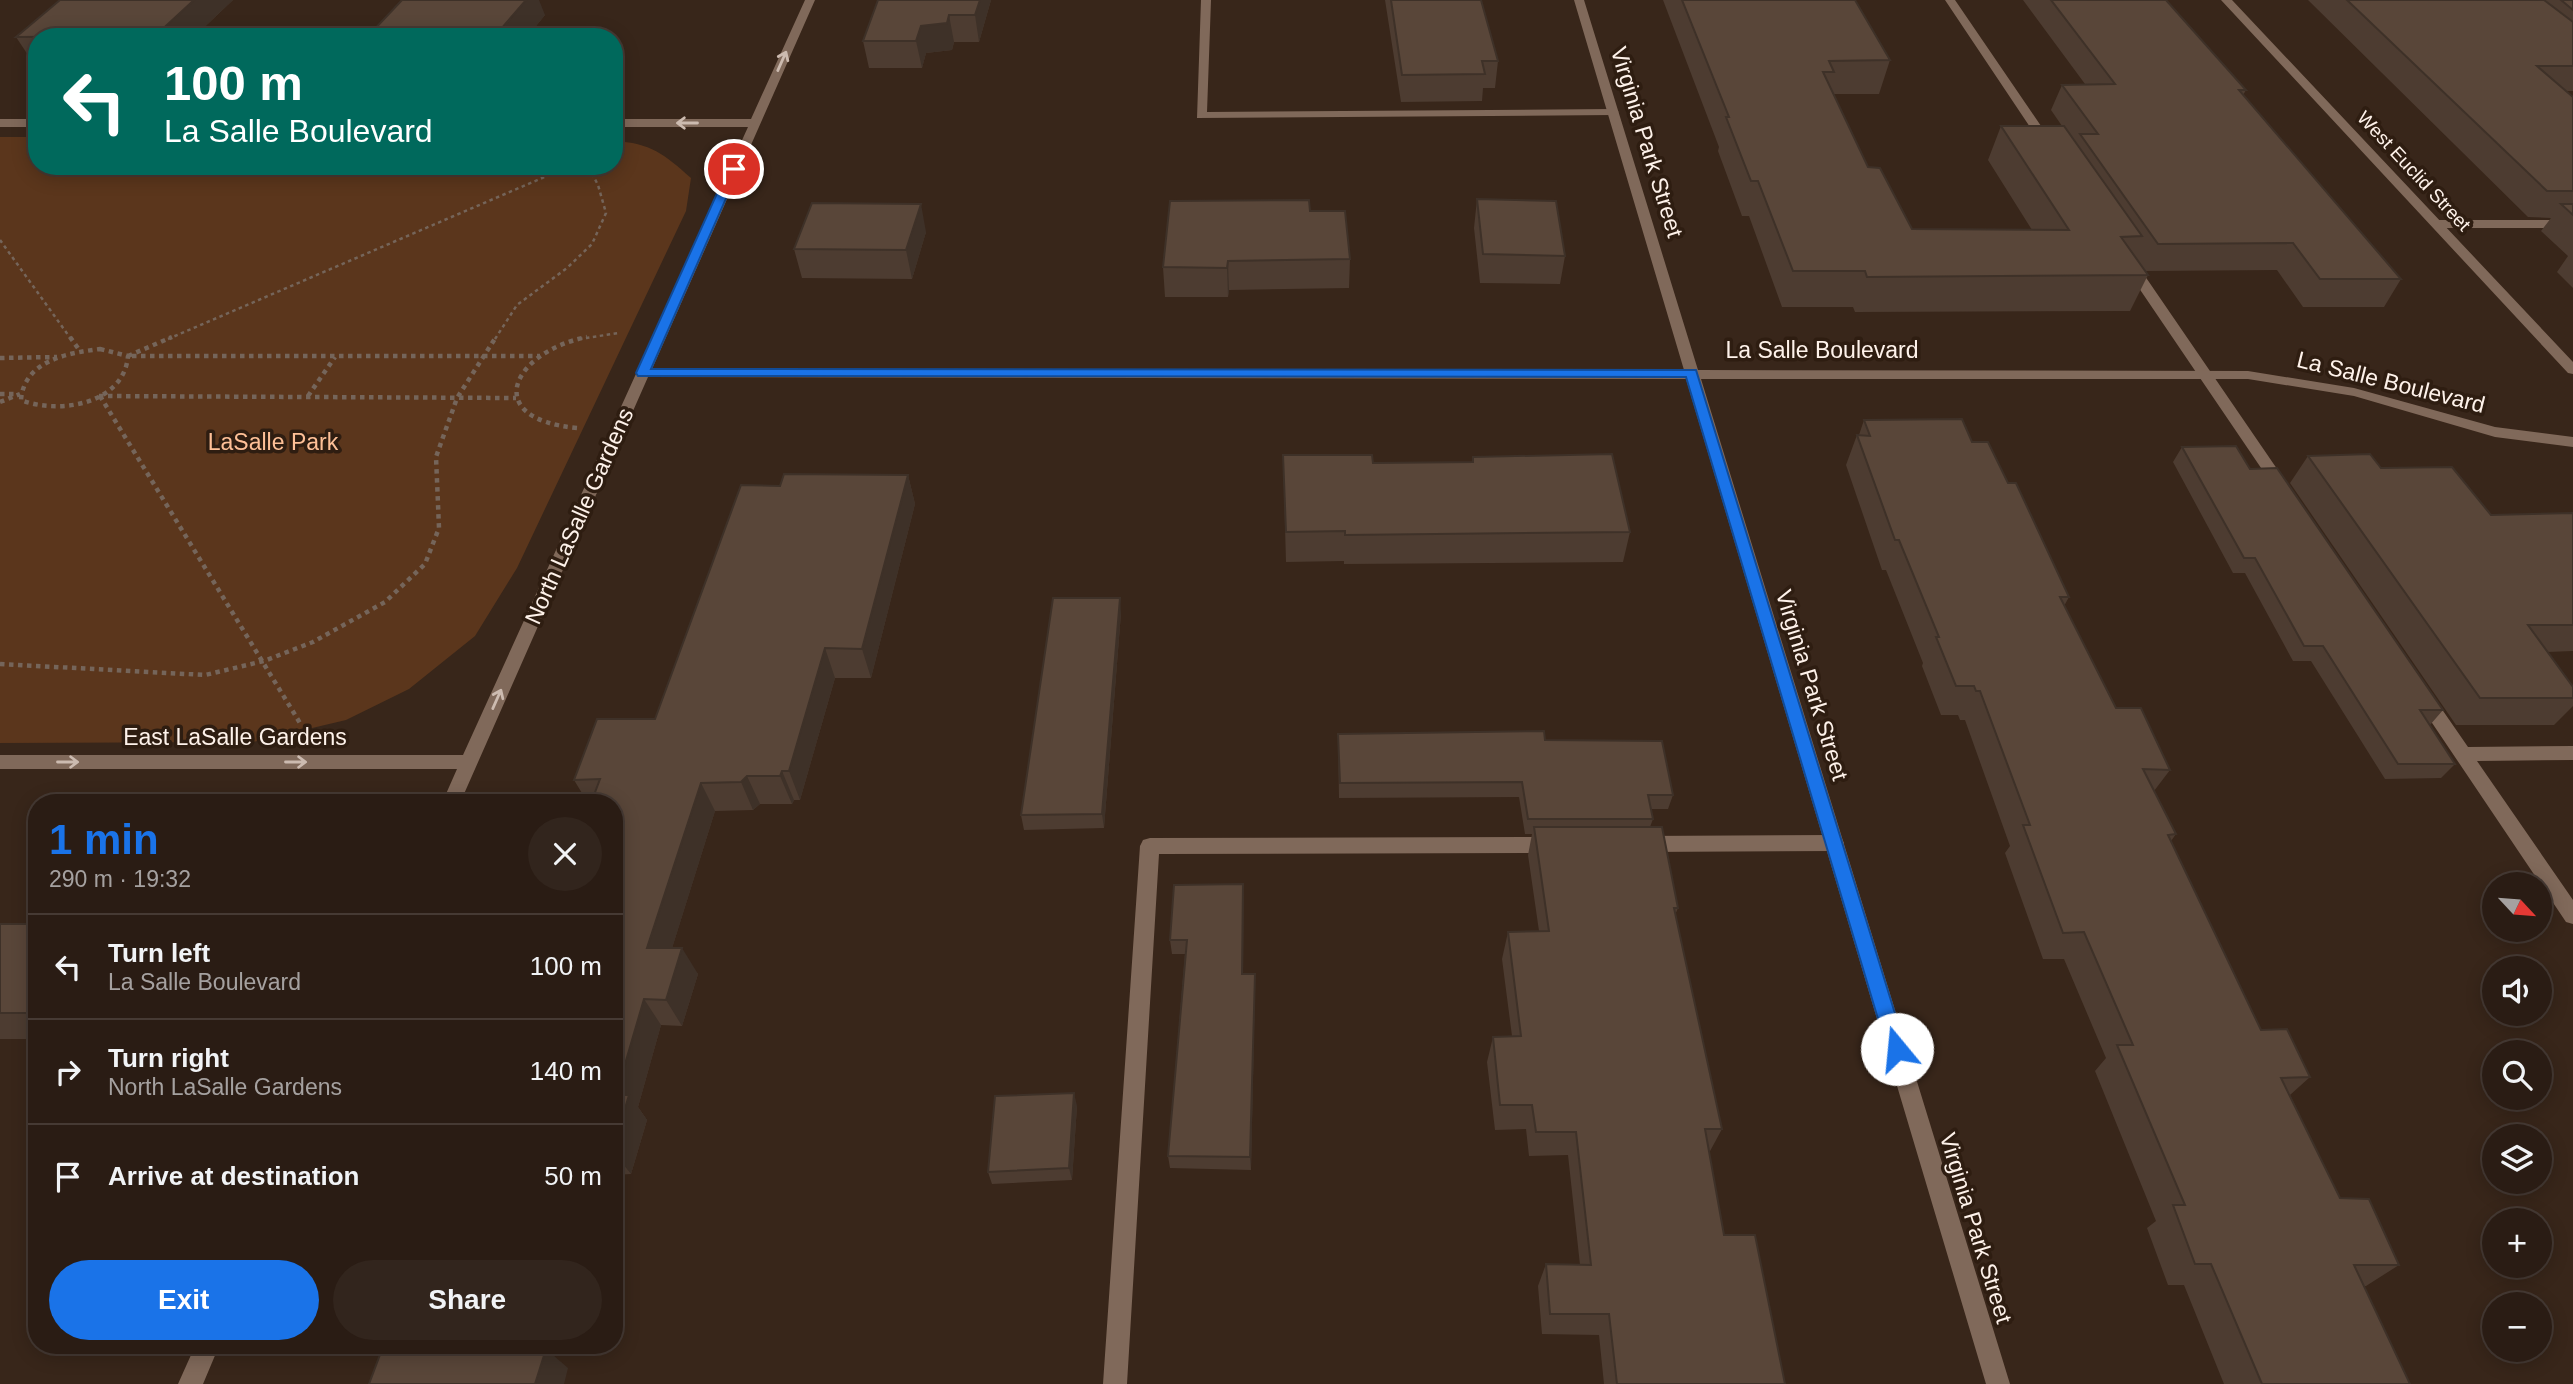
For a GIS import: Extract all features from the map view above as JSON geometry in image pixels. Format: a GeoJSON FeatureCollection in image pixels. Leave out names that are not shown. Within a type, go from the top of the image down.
{"type":"FeatureCollection","features":[{"type":"Feature","properties":{"kind":"street","name":"North LaSalle Gardens"},"geometry":{"type":"LineString","coordinates":[[455,794],[810,0]]}},
{"type":"Feature","properties":{"kind":"street"},"geometry":{"type":"LineString","coordinates":[[1206,0],[1201,116],[1613,112]]}},
{"type":"Feature","properties":{"kind":"street","name":"Virginia Park Street"},"geometry":{"type":"LineString","coordinates":[[1579,0],[1998,1384]]}},
{"type":"Feature","properties":{"kind":"street"},"geometry":{"type":"LineString","coordinates":[[1950,0],[2058,159]]}},
{"type":"Feature","properties":{"kind":"street","name":"West Euclid Street"},"geometry":{"type":"LineString","coordinates":[[2227,0],[2573,370]]}},
{"type":"Feature","properties":{"kind":"street"},"geometry":{"type":"LineString","coordinates":[[0,122],[28,123]]}},
{"type":"Feature","properties":{"kind":"street"},"geometry":{"type":"LineString","coordinates":[[623,123],[755,123]]}},
{"type":"Feature","properties":{"kind":"street"},"geometry":{"type":"LineString","coordinates":[[2438,224],[2573,224]]}},
{"type":"Feature","properties":{"kind":"street"},"geometry":{"type":"LineString","coordinates":[[2119,249],[2287,496]]}},
{"type":"Feature","properties":{"kind":"street","name":"La Salle Boulevard"},"geometry":{"type":"LineString","coordinates":[[643,373],[2248,374],[2306,382],[2367,395],[2509,435],[2573,442]]}},
{"type":"Feature","properties":{"kind":"street"},"geometry":{"type":"LineString","coordinates":[[2417,687],[2573,916]]}},
{"type":"Feature","properties":{"kind":"street"},"geometry":{"type":"LineString","coordinates":[[2463,754],[2573,752]]}},
{"type":"Feature","properties":{"kind":"street","name":"East LaSalle Gardens"},"geometry":{"type":"LineString","coordinates":[[0,762],[469,762]]}},
{"type":"Feature","properties":{"kind":"street"},"geometry":{"type":"LineString","coordinates":[[1626,844],[1834,844]]}},
{"type":"Feature","properties":{"kind":"street"},"geometry":{"type":"LineString","coordinates":[[1115,1384],[1150,846],[1570,845]]}},
{"type":"Feature","properties":{"kind":"street"},"geometry":{"type":"LineString","coordinates":[[190,1384],[203,1354]]}},
{"type":"Feature","properties":{"kind":"path"},"geometry":{"type":"LineString","coordinates":[[128,356],[549,175]]}},
{"type":"Feature","properties":{"kind":"path"},"geometry":{"type":"LineString","coordinates":[[0,664],[205,675],[264,661],[313,642],[385,602],[425,564],[439,528],[436,457],[457,398],[517,306],[567,268],[592,244],[606,213],[592,175]]}},
{"type":"Feature","properties":{"kind":"path"},"geometry":{"type":"LineString","coordinates":[[0,240],[80,351]]}},
{"type":"Feature","properties":{"kind":"path"},"geometry":{"type":"LineString","coordinates":[[619,427],[566,428],[527,415],[516,398],[514,384],[524,368],[540,356],[593,335],[661,332]]}},
{"type":"Feature","properties":{"kind":"path"},"geometry":{"type":"LineString","coordinates":[[128,356],[130,366],[125,378],[99,396],[70,407],[49,409],[31,407],[21,400],[20,394],[26,379],[58,358],[80,351],[100,349],[128,356],[540,356]]}},
{"type":"Feature","properties":{"kind":"path"},"geometry":{"type":"LineString","coordinates":[[308,397],[336,357]]}},
{"type":"Feature","properties":{"kind":"path"},"geometry":{"type":"LineString","coordinates":[[0,358],[58,358]]}},
{"type":"Feature","properties":{"kind":"path"},"geometry":{"type":"LineString","coordinates":[[0,394],[20,394]]}},
{"type":"Feature","properties":{"kind":"path"},"geometry":{"type":"LineString","coordinates":[[0,402],[20,394]]}},
{"type":"Feature","properties":{"kind":"path"},"geometry":{"type":"LineString","coordinates":[[99,396],[516,398]]}},
{"type":"Feature","properties":{"kind":"path"},"geometry":{"type":"LineString","coordinates":[[99,396],[304,730]]}},
{"type":"Feature","properties":{"kind":"green space","name":"LaSalle Park"},"geometry":{"type":"Polygon","coordinates":[[[0,137],[28,137],[28,175],[623,175],[623,142],[656,151],[691,178],[686,211],[517,568],[475,636],[409,689],[346,720],[253,742],[0,743],[0,137]]]}},
{"type":"Feature","properties":{"kind":"building"},"geometry":{"type":"Polygon","coordinates":[[[60,0],[194,0],[164,28],[28,28],[28,37],[16,37],[60,0]]]}},
{"type":"Feature","properties":{"kind":"building"},"geometry":{"type":"Polygon","coordinates":[[[402,0],[526,0],[502,28],[376,28],[402,0]]]}},
{"type":"Feature","properties":{"kind":"building"},"geometry":{"type":"Polygon","coordinates":[[[878,0],[980,0],[975,15],[949,15],[947,23],[921,26],[916,41],[863,41],[878,0]]]}},
{"type":"Feature","properties":{"kind":"building"},"geometry":{"type":"Polygon","coordinates":[[[1391,0],[1481,0],[1498,61],[1482,61],[1485,74],[1402,75],[1391,0]]]}},
{"type":"Feature","properties":{"kind":"building"},"geometry":{"type":"Polygon","coordinates":[[[1682,0],[1855,0],[1890,60],[1829,61],[1834,72],[1823,72],[1868,167],[1880,168],[1912,229],[2069,230],[2001,126],[2064,126],[2142,236],[2121,237],[2148,275],[1867,277],[1865,271],[1793,271],[1758,181],[1751,181],[1726,117],[1729,117],[1682,0]]]}},
{"type":"Feature","properties":{"kind":"building"},"geometry":{"type":"Polygon","coordinates":[[[2051,0],[2166,0],[2246,90],[2239,90],[2401,279],[2320,279],[2293,243],[2158,244],[2080,134],[2098,134],[2062,85],[2115,84],[2051,0]]]}},
{"type":"Feature","properties":{"kind":"building"},"geometry":{"type":"Polygon","coordinates":[[[2347,0],[2544,0],[2573,22],[2573,66],[2537,66],[2573,97],[2573,191],[2547,191],[2347,0]]]}},
{"type":"Feature","properties":{"kind":"building"},"geometry":{"type":"Polygon","coordinates":[[[2561,0],[2573,0],[2573,10],[2561,0]]]}},
{"type":"Feature","properties":{"kind":"building"},"geometry":{"type":"Polygon","coordinates":[[[1477,199],[1556,201],[1565,256],[1483,254],[1477,199]]]}},
{"type":"Feature","properties":{"kind":"building"},"geometry":{"type":"Polygon","coordinates":[[[1309,200],[1310,211],[1345,211],[1350,259],[1228,261],[1227,268],[1163,267],[1170,201],[1309,200]]]}},
{"type":"Feature","properties":{"kind":"building"},"geometry":{"type":"Polygon","coordinates":[[[812,203],[921,204],[906,250],[794,249],[812,203]]]}},
{"type":"Feature","properties":{"kind":"building"},"geometry":{"type":"Polygon","coordinates":[[[2561,204],[2573,204],[2573,215],[2561,204]]]}},
{"type":"Feature","properties":{"kind":"building"},"geometry":{"type":"Polygon","coordinates":[[[1962,419],[1972,442],[1988,442],[2008,483],[2016,483],[2069,597],[2060,597],[2116,708],[2141,708],[2170,770],[2143,769],[2176,834],[2168,835],[2261,1030],[2287,1029],[2310,1077],[2281,1078],[2340,1198],[2369,1199],[2399,1265],[2354,1265],[2410,1384],[2262,1384],[2211,1264],[2195,1264],[2173,1205],[2185,1205],[2117,1045],[2133,1045],[2084,932],[2063,933],[2023,825],[2030,825],[1980,691],[1976,691],[1974,686],[1956,686],[1899,540],[1895,540],[1857,435],[1870,436],[1864,420],[1962,419]]]}},
{"type":"Feature","properties":{"kind":"building"},"geometry":{"type":"Polygon","coordinates":[[[2236,446],[2250,469],[2277,468],[2443,710],[2420,710],[2455,764],[2398,764],[2323,646],[2304,646],[2255,558],[2244,558],[2182,447],[2236,446]]]}},
{"type":"Feature","properties":{"kind":"building"},"geometry":{"type":"Polygon","coordinates":[[[1612,454],[1630,532],[1345,535],[1345,531],[1286,532],[1283,455],[1372,455],[1373,463],[1473,462],[1473,457],[1612,454]]]}},
{"type":"Feature","properties":{"kind":"building"},"geometry":{"type":"Polygon","coordinates":[[[2370,454],[2381,468],[2452,467],[2491,515],[2573,513],[2573,625],[2528,625],[2573,687],[2573,698],[2480,698],[2308,456],[2370,454]]]}},
{"type":"Feature","properties":{"kind":"building"},"geometry":{"type":"Polygon","coordinates":[[[784,474],[908,475],[862,649],[825,648],[789,771],[782,771],[780,776],[747,776],[741,782],[701,783],[647,948],[682,948],[666,1000],[644,999],[623,1071],[623,794],[594,794],[600,779],[574,780],[597,719],[655,719],[741,485],[780,486],[784,474]]]}},
{"type":"Feature","properties":{"kind":"building"},"geometry":{"type":"Polygon","coordinates":[[[1053,598],[1120,598],[1102,814],[1021,815],[1053,598]]]}},
{"type":"Feature","properties":{"kind":"building"},"geometry":{"type":"Polygon","coordinates":[[[1544,731],[1545,740],[1662,741],[1673,795],[1648,795],[1653,819],[1528,819],[1522,782],[1340,783],[1338,734],[1544,731]]]}},
{"type":"Feature","properties":{"kind":"building"},"geometry":{"type":"Polygon","coordinates":[[[1534,827],[1662,827],[1678,908],[1674,908],[1722,1129],[1705,1129],[1724,1235],[1755,1235],[1785,1384],[1617,1384],[1609,1314],[1550,1314],[1546,1264],[1591,1265],[1576,1132],[1536,1132],[1532,1105],[1500,1105],[1493,1037],[1521,1036],[1508,932],[1549,931],[1534,827]]]}},
{"type":"Feature","properties":{"kind":"building"},"geometry":{"type":"Polygon","coordinates":[[[1243,884],[1242,974],[1255,974],[1250,1157],[1168,1156],[1187,940],[1170,940],[1174,885],[1243,884]]]}},
{"type":"Feature","properties":{"kind":"building"},"geometry":{"type":"Polygon","coordinates":[[[0,924],[28,924],[28,1013],[0,1013],[0,924]]]}},
{"type":"Feature","properties":{"kind":"building"},"geometry":{"type":"Polygon","coordinates":[[[1074,1093],[1069,1168],[988,1172],[995,1096],[1074,1093]]]}},
{"type":"Feature","properties":{"kind":"building"},"geometry":{"type":"Polygon","coordinates":[[[623,1095],[629,1095],[623,1115],[623,1095]]]}},
{"type":"Feature","properties":{"kind":"building"},"geometry":{"type":"Polygon","coordinates":[[[380,1354],[544,1354],[535,1384],[369,1384],[380,1354]]]}},
{"type":"Feature","properties":{"kind":"route"},"geometry":{"type":"LineString","coordinates":[[734,169],[643,373],[1691,373],[1897,1049]]}}]}
